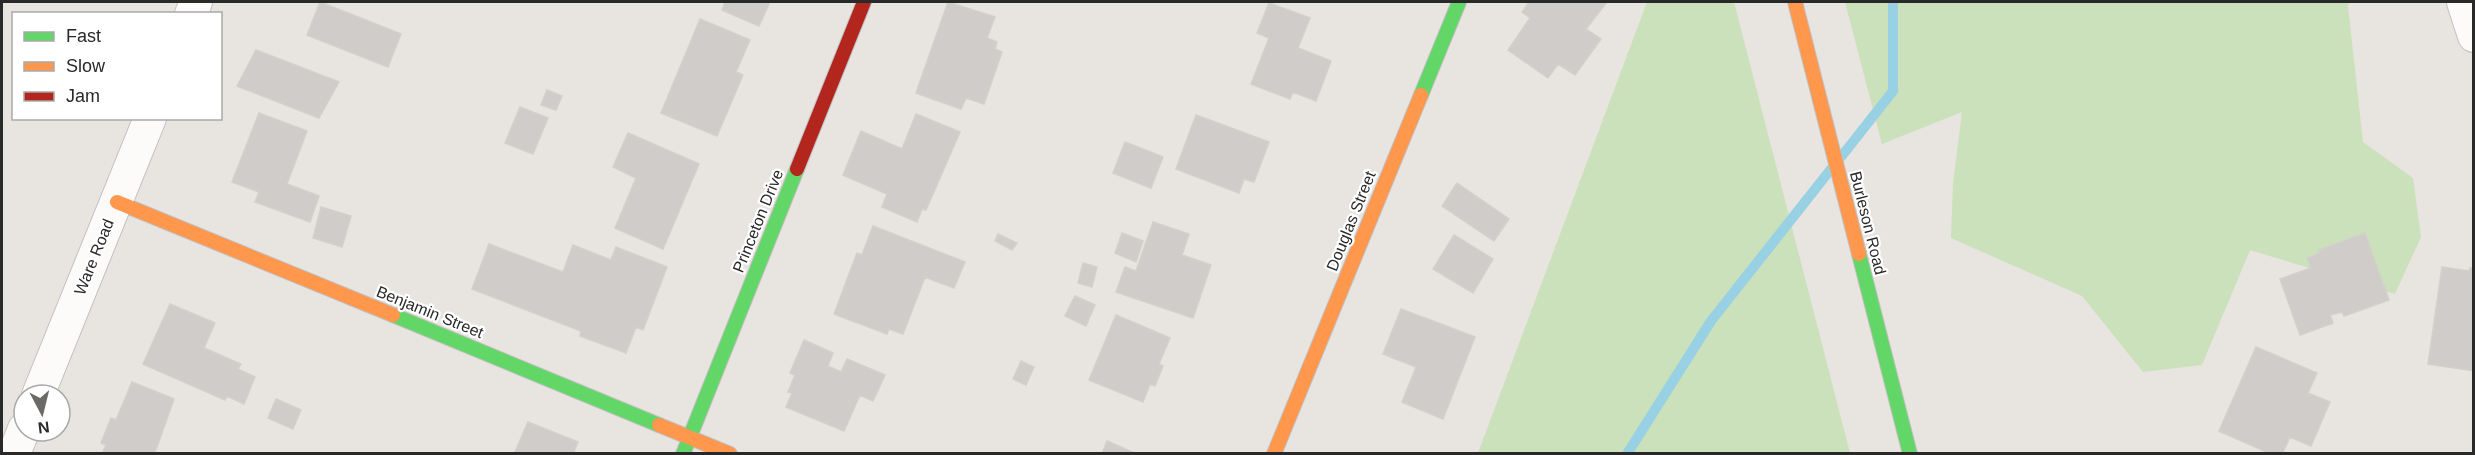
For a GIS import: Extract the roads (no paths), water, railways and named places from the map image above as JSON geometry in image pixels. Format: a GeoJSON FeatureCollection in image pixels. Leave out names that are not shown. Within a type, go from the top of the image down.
{"type":"FeatureCollection","features":[{"type":"Feature","properties":{"kind":"street","name":"Princeton Drive"},"geometry":{"type":"LineString","coordinates":[[683,453],[864,2]]}},
{"type":"Feature","properties":{"kind":"street","name":"Douglas Street"},"geometry":{"type":"LineString","coordinates":[[1274,453],[1460,2]]}},
{"type":"Feature","properties":{"kind":"street","name":"Burleson Road"},"geometry":{"type":"LineString","coordinates":[[1796,2],[1910,453]]}},
{"type":"Feature","properties":{"kind":"street"},"geometry":{"type":"LineString","coordinates":[[2463,2],[2474,36]]}},
{"type":"Feature","properties":{"kind":"street","name":"Ware Road"},"geometry":{"type":"LineString","coordinates":[[43,383],[149,120]]}},
{"type":"Feature","properties":{"kind":"street","name":"Benjamin Street"},"geometry":{"type":"LineString","coordinates":[[117,202],[730,453]]}},
{"type":"Feature","properties":{"kind":"waterway"},"geometry":{"type":"LineString","coordinates":[[1841,157],[1893,91],[1893,2]]}},
{"type":"Feature","properties":{"kind":"waterway"},"geometry":{"type":"LineString","coordinates":[[1627,454],[1711,321],[1831,169]]}}]}
